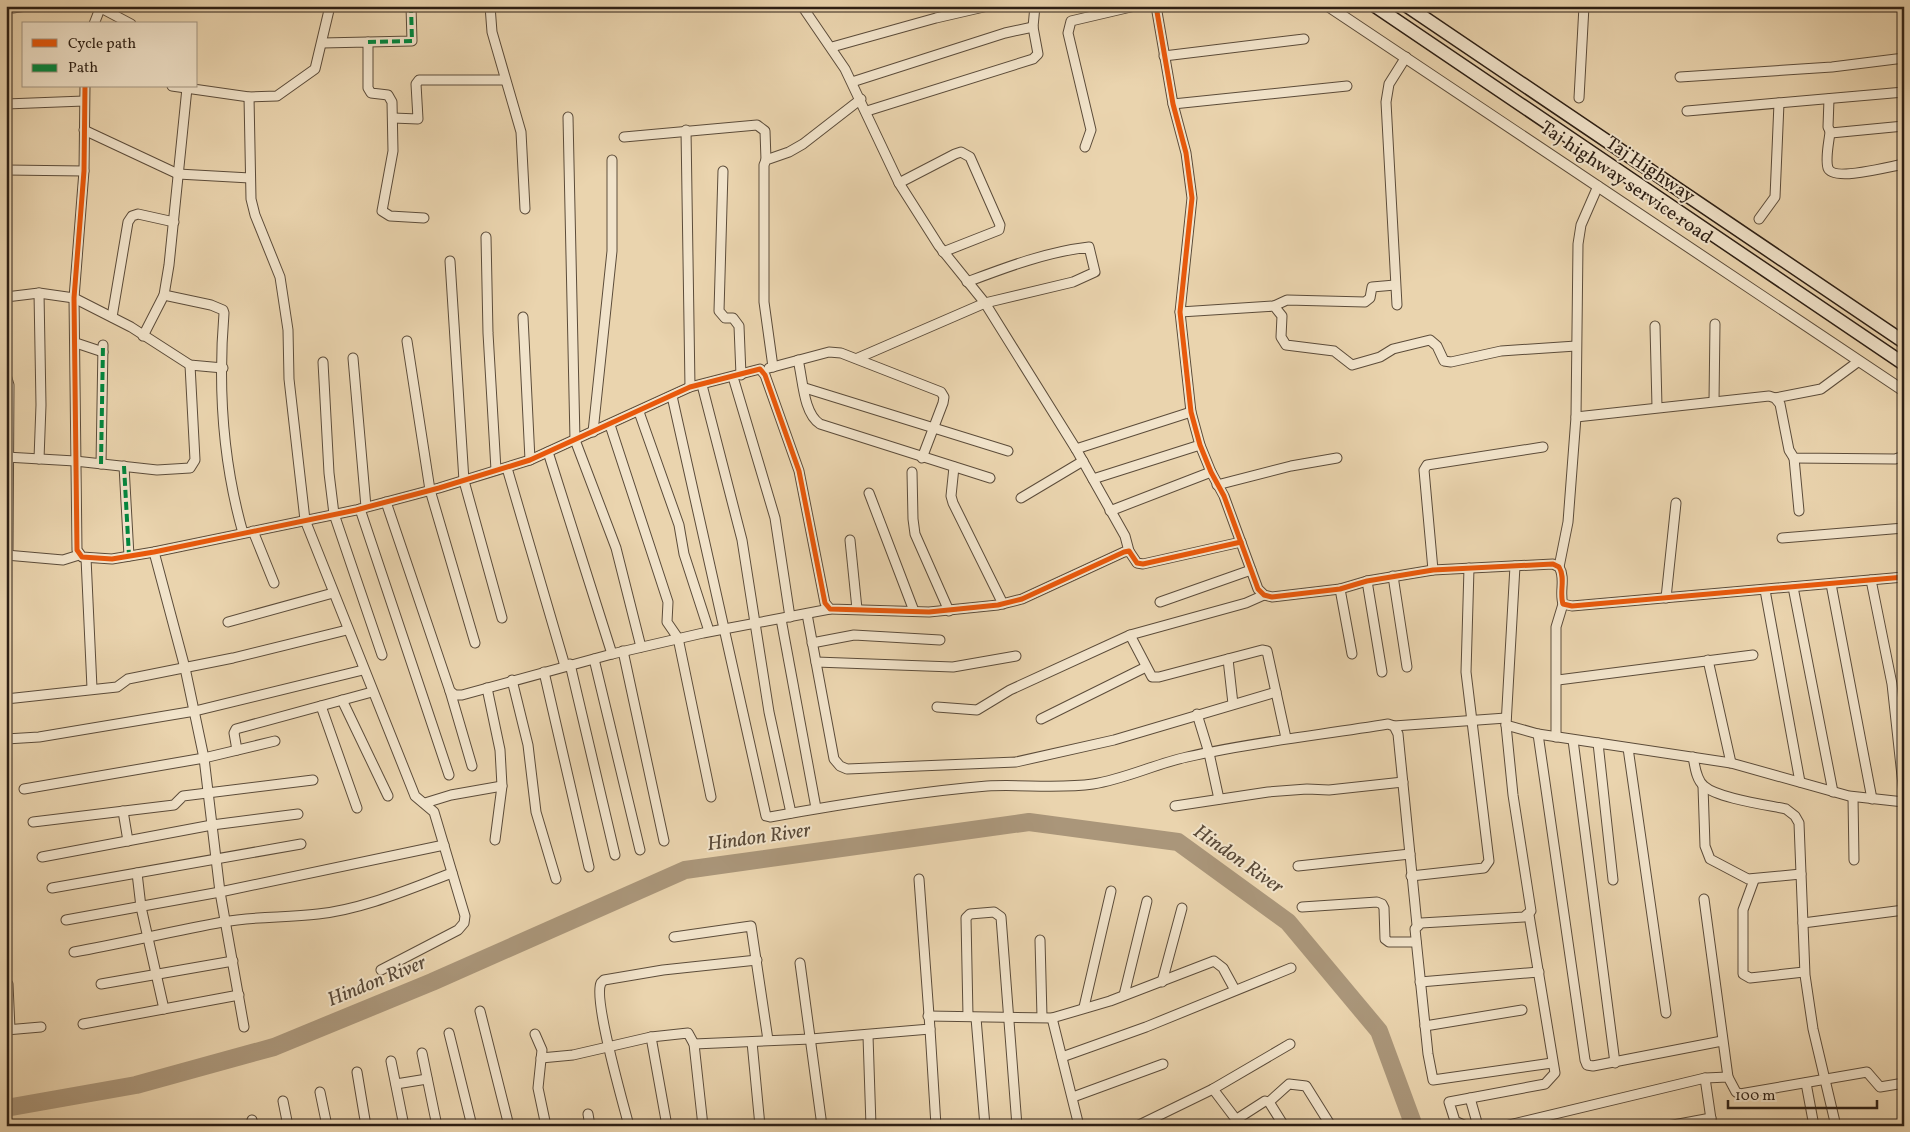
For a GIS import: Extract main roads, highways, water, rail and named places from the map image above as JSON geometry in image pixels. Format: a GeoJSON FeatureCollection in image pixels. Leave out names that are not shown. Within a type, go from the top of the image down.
{"type":"FeatureCollection","features":[{"type":"Feature","properties":{"kind":"main road","name":"Taj Highway"},"geometry":{"type":"LineString","coordinates":[[1375,6],[1904,364]]}},
{"type":"Feature","properties":{"kind":"main road"},"geometry":{"type":"LineString","coordinates":[[1407,6],[1904,342]]}},
{"type":"Feature","properties":{"kind":"waterway","name":"Hindon River"},"geometry":{"type":"LineString","coordinates":[[6,1108],[136,1085],[274,1047],[432,982],[685,870],[1029,822],[1178,842],[1288,922],[1379,1031],[1414,1126]]}}]}
